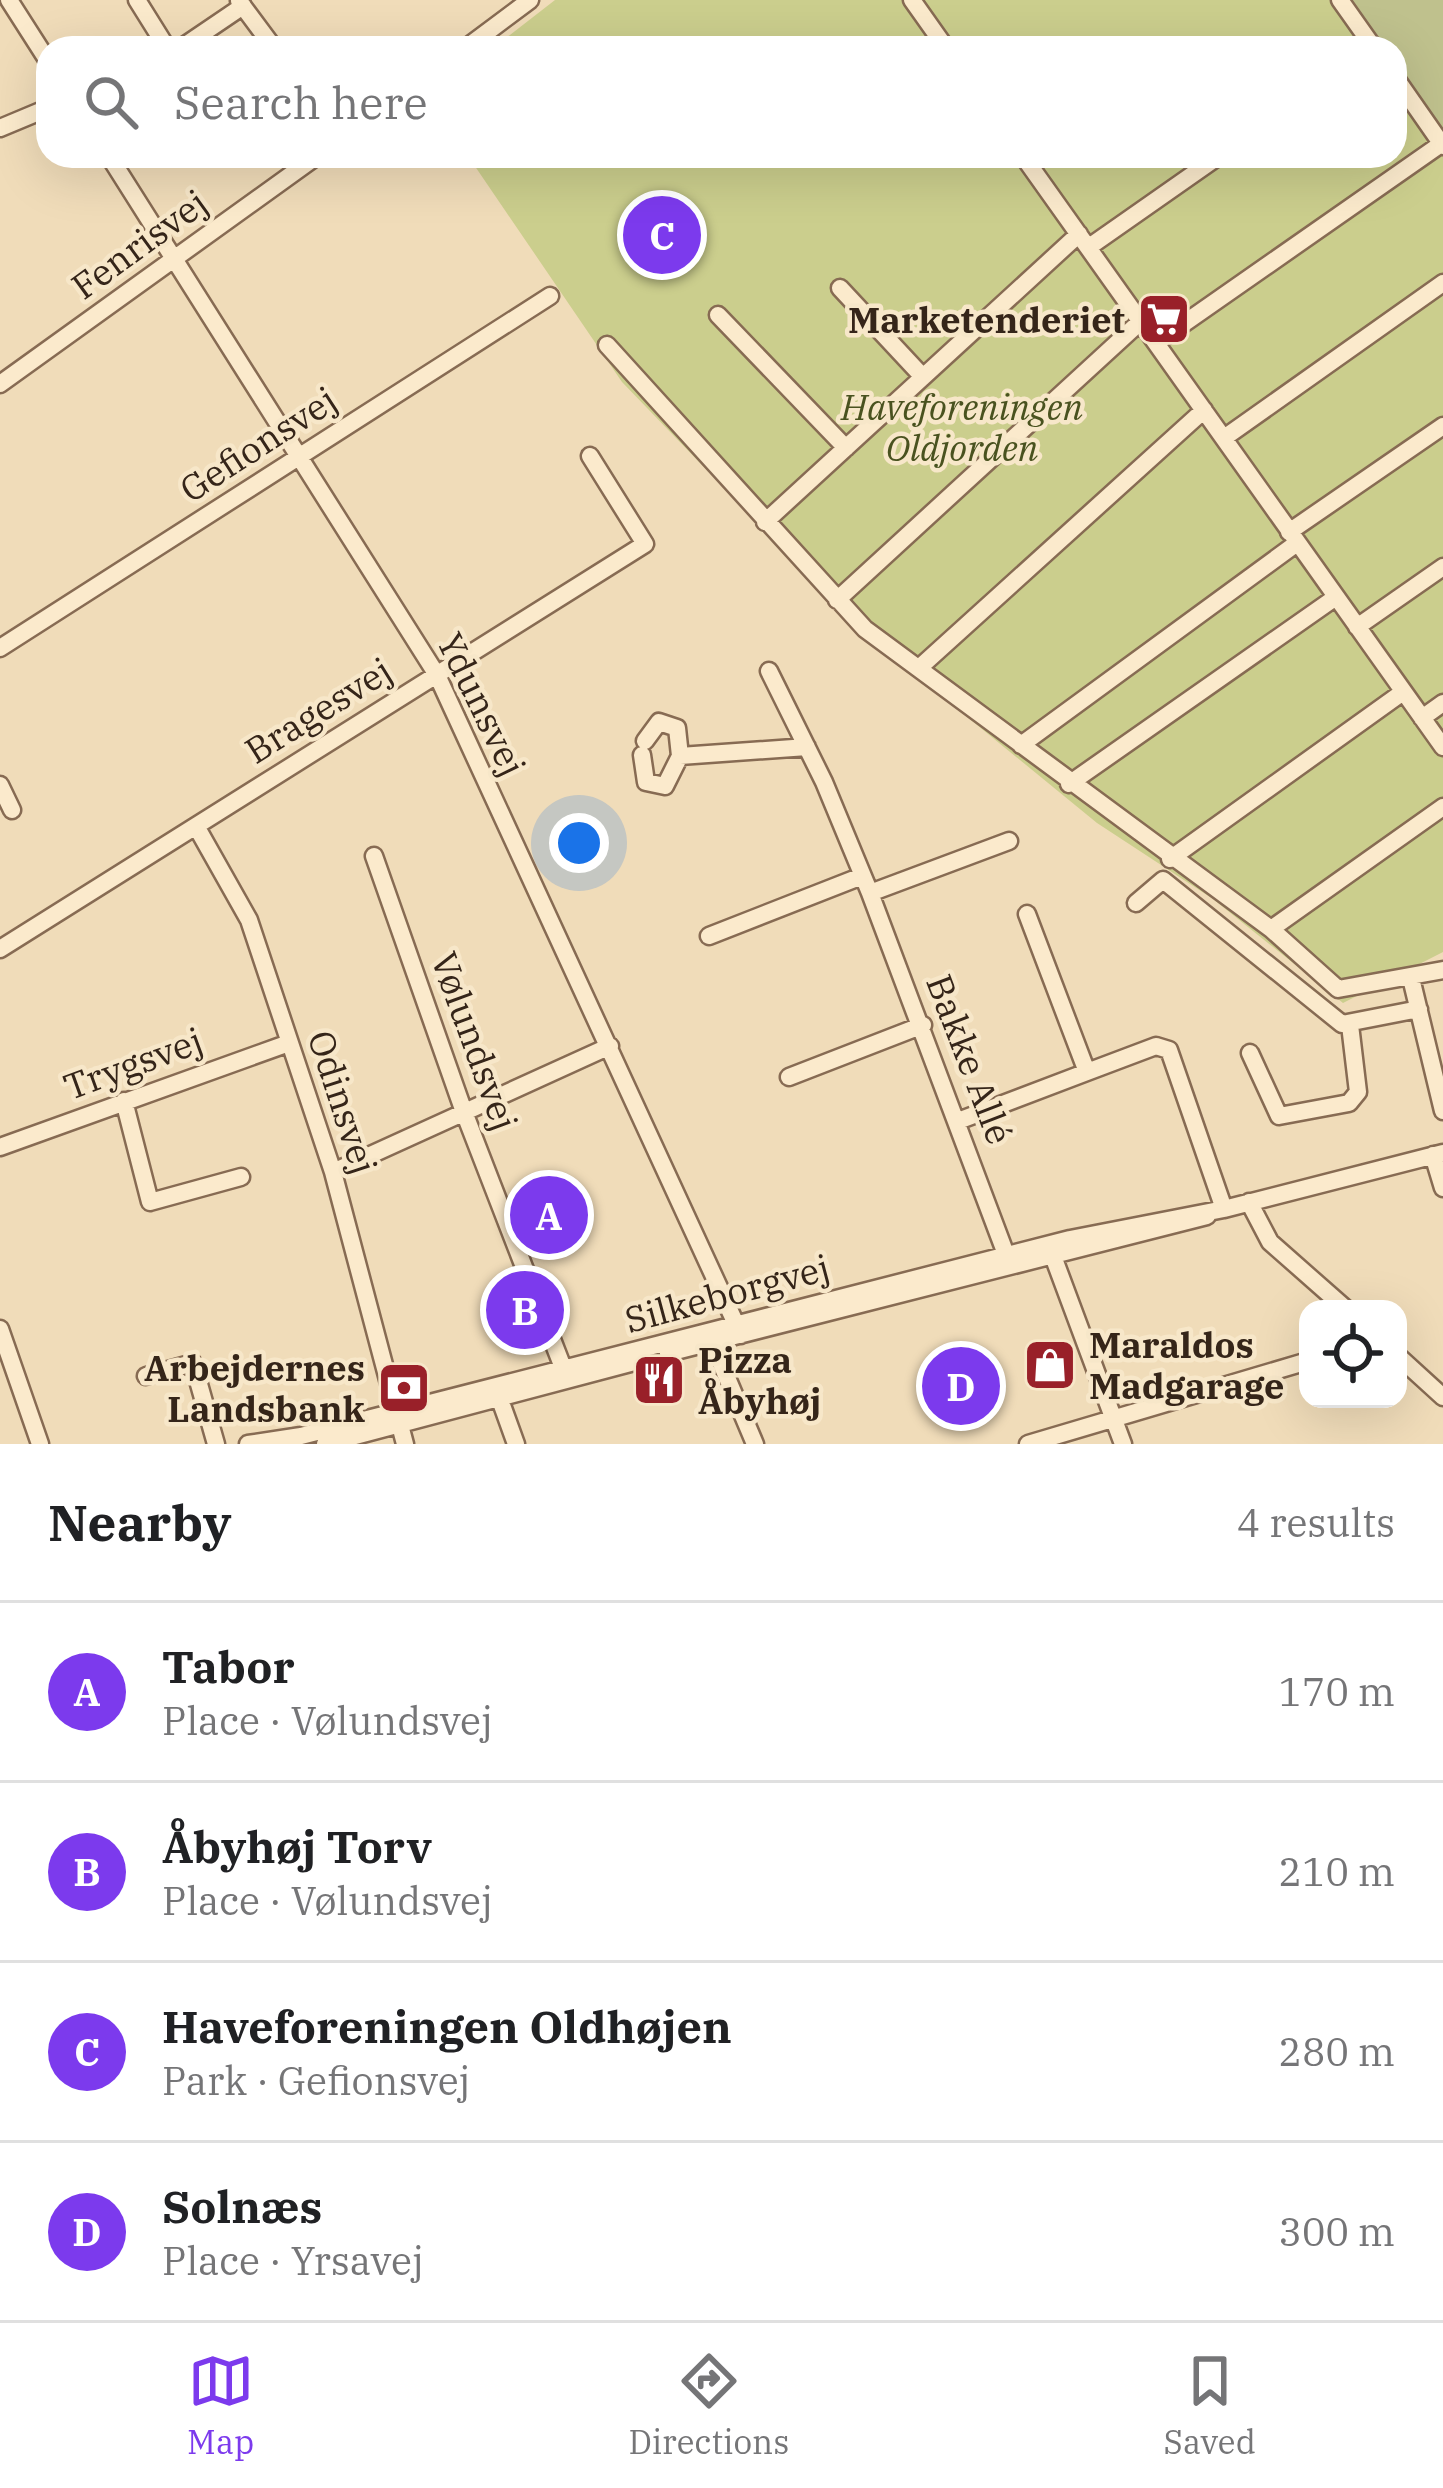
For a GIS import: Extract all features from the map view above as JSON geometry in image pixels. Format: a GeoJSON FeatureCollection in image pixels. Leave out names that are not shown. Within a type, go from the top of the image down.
{"type":"FeatureCollection","features":[{"type":"Feature","properties":{"kind":"street"},"geometry":{"type":"LineString","coordinates":[[9,0],[36,43]]}},
{"type":"Feature","properties":{"kind":"street"},"geometry":{"type":"LineString","coordinates":[[137,0],[160,36]]}},
{"type":"Feature","properties":{"kind":"street"},"geometry":{"type":"LineString","coordinates":[[482,36],[530,0]]}},
{"type":"Feature","properties":{"kind":"street"},"geometry":{"type":"LineString","coordinates":[[912,0],[938,36]]}},
{"type":"Feature","properties":{"kind":"street"},"geometry":{"type":"LineString","coordinates":[[1340,0],[1366,36]]}},
{"type":"Feature","properties":{"kind":"street"},"geometry":{"type":"LineString","coordinates":[[197,36],[241,3],[265,36]]}},
{"type":"Feature","properties":{"kind":"street"},"geometry":{"type":"LineString","coordinates":[[1156,344],[1442,145],[1407,94]]}},
{"type":"Feature","properties":{"kind":"street"},"geometry":{"type":"LineString","coordinates":[[0,128],[36,113]]}},
{"type":"Feature","properties":{"kind":"street","name":"Ydunsvej"},"geometry":{"type":"LineString","coordinates":[[117,168],[436,675],[739,1329]]}},
{"type":"Feature","properties":{"kind":"street","name":"Fenrisvej"},"geometry":{"type":"LineString","coordinates":[[0,384],[301,168]]}},
{"type":"Feature","properties":{"kind":"street"},"geometry":{"type":"LineString","coordinates":[[1032,168],[1443,747]]}},
{"type":"Feature","properties":{"kind":"street"},"geometry":{"type":"LineString","coordinates":[[765,522],[922,377],[1084,241],[1200,168]]}},
{"type":"Feature","properties":{"kind":"street"},"geometry":{"type":"LineString","coordinates":[[1224,438],[1443,283]]}},
{"type":"Feature","properties":{"kind":"street"},"geometry":{"type":"LineString","coordinates":[[840,288],[922,377]]}},
{"type":"Feature","properties":{"kind":"street","name":"Gefionsvej"},"geometry":{"type":"LineString","coordinates":[[0,648],[550,296]]}},
{"type":"Feature","properties":{"kind":"street"},"geometry":{"type":"LineString","coordinates":[[718,315],[846,448]]}},
{"type":"Feature","properties":{"kind":"street"},"geometry":{"type":"LineString","coordinates":[[837,600],[1141,321]]}},
{"type":"Feature","properties":{"kind":"street"},"geometry":{"type":"LineString","coordinates":[[607,345],[865,629],[1170,859],[1271,929],[1338,988],[1443,970]]}},
{"type":"Feature","properties":{"kind":"street"},"geometry":{"type":"LineString","coordinates":[[919,668],[1204,410]]}},
{"type":"Feature","properties":{"kind":"street"},"geometry":{"type":"LineString","coordinates":[[1021,745],[1443,426]]}},
{"type":"Feature","properties":{"kind":"street","name":"Bragesvej"},"geometry":{"type":"LineString","coordinates":[[0,949],[645,544],[590,456]]}},
{"type":"Feature","properties":{"kind":"street"},"geometry":{"type":"LineString","coordinates":[[1357,626],[1443,567]]}},
{"type":"Feature","properties":{"kind":"street"},"geometry":{"type":"LineString","coordinates":[[1069,784],[1336,597]]}},
{"type":"Feature","properties":{"kind":"street","name":"Bakke Allé"},"geometry":{"type":"LineString","coordinates":[[769,671],[866,884],[1009,1262]]}},
{"type":"Feature","properties":{"kind":"street"},"geometry":{"type":"LineString","coordinates":[[1170,859],[1403,692]]}},
{"type":"Feature","properties":{"kind":"street"},"geometry":{"type":"LineString","coordinates":[[1422,718],[1443,703]]}},
{"type":"Feature","properties":{"kind":"street"},"geometry":{"type":"LineString","coordinates":[[659,722],[672,723],[680,756],[669,780],[658,788],[646,782],[643,748],[659,722]]}},
{"type":"Feature","properties":{"kind":"street"},"geometry":{"type":"LineString","coordinates":[[680,756],[744,756],[807,747]]}},
{"type":"Feature","properties":{"kind":"street"},"geometry":{"type":"LineString","coordinates":[[0,785],[12,811]]}},
{"type":"Feature","properties":{"kind":"street"},"geometry":{"type":"LineString","coordinates":[[1271,929],[1443,807]]}},
{"type":"Feature","properties":{"kind":"street","name":"Odinsvej"},"geometry":{"type":"LineString","coordinates":[[196,826],[249,920],[333,1172],[400,1427]]}},
{"type":"Feature","properties":{"kind":"street"},"geometry":{"type":"LineString","coordinates":[[709,936],[1009,841]]}},
{"type":"Feature","properties":{"kind":"street","name":"Vølundsvej"},"geometry":{"type":"LineString","coordinates":[[374,856],[464,1112],[567,1376]]}},
{"type":"Feature","properties":{"kind":"street"},"geometry":{"type":"LineString","coordinates":[[1136,903],[1162,880],[1318,1009],[1350,1025],[1419,1009]]}},
{"type":"Feature","properties":{"kind":"street"},"geometry":{"type":"LineString","coordinates":[[1027,914],[1087,1072]]}},
{"type":"Feature","properties":{"kind":"street"},"geometry":{"type":"LineString","coordinates":[[1411,978],[1443,1111]]}},
{"type":"Feature","properties":{"kind":"street"},"geometry":{"type":"LineString","coordinates":[[789,1077],[923,1025]]}},
{"type":"Feature","properties":{"kind":"street"},"geometry":{"type":"LineString","coordinates":[[1250,1053],[1279,1116],[1349,1103],[1358,1096],[1350,1025]]}},
{"type":"Feature","properties":{"kind":"street","name":"Trygsvej"},"geometry":{"type":"LineString","coordinates":[[0,1147],[290,1042]]}},
{"type":"Feature","properties":{"kind":"street"},"geometry":{"type":"LineString","coordinates":[[333,1172],[610,1046]]}},
{"type":"Feature","properties":{"kind":"street"},"geometry":{"type":"LineString","coordinates":[[958,1121],[1156,1046],[1168,1050],[1224,1209]]}},
{"type":"Feature","properties":{"kind":"street"},"geometry":{"type":"LineString","coordinates":[[124,1101],[150,1202],[241,1177]]}},
{"type":"Feature","properties":{"kind":"street"},"geometry":{"type":"LineString","coordinates":[[1438,1154],[1443,1188]]}},
{"type":"Feature","properties":{"kind":"street","name":"Silkeborgvej"},"geometry":{"type":"LineString","coordinates":[[325,1444],[400,1427],[498,1394],[739,1329],[1051,1252],[1184,1226],[1224,1209],[1438,1154]]}},
{"type":"Feature","properties":{"kind":"street"},"geometry":{"type":"LineString","coordinates":[[1249,1202],[1270,1242],[1336,1300]]}},
{"type":"Feature","properties":{"kind":"street"},"geometry":{"type":"LineString","coordinates":[[1051,1252],[1124,1444]]}},
{"type":"Feature","properties":{"kind":"street"},"geometry":{"type":"LineString","coordinates":[[0,1329],[40,1444]]}},
{"type":"Feature","properties":{"kind":"street","name":"Silkeborgvej"},"geometry":{"type":"LineString","coordinates":[[567,1376],[712,1342],[739,1329]]}},
{"type":"Feature","properties":{"kind":"street"},"geometry":{"type":"LineString","coordinates":[[712,1342],[754,1444]]}},
{"type":"Feature","properties":{"kind":"street"},"geometry":{"type":"LineString","coordinates":[[146,1376],[193,1363],[216,1444]]}},
{"type":"Feature","properties":{"kind":"street"},"geometry":{"type":"LineString","coordinates":[[1407,1363],[1443,1397]]}},
{"type":"Feature","properties":{"kind":"street"},"geometry":{"type":"LineString","coordinates":[[1028,1444],[1299,1364]]}},
{"type":"Feature","properties":{"kind":"street"},"geometry":{"type":"LineString","coordinates":[[498,1394],[517,1444]]}},
{"type":"Feature","properties":{"kind":"street","name":"Silkeborgvej"},"geometry":{"type":"LineString","coordinates":[[248,1444],[400,1427]]}},
{"type":"Feature","properties":{"kind":"green space"},"geometry":{"type":"Polygon","coordinates":[[[555,0],[1348,0],[1373,36],[508,36],[555,0]]]}},
{"type":"Feature","properties":{"kind":"green space"},"geometry":{"type":"Polygon","coordinates":[[[1348,0],[1443,0],[1443,137],[1407,85],[1407,36],[1373,36],[1348,0]]]}},
{"type":"Feature","properties":{"kind":"green space","name":"Haveforeningen Oldjorden"},"geometry":{"type":"Polygon","coordinates":[[[1407,85],[1443,137],[1443,952],[1343,1003],[1213,899],[1097,823],[861,630],[622,382],[476,168],[1407,168],[1407,85]]]}},
{"type":"Feature","properties":{"kind":"place","name":"Haveforeningen Oldhøjen"},"geometry":{"type":"Point","coordinates":[662,235]}},
{"type":"Feature","properties":{"kind":"place","name":"Marketenderiet"},"geometry":{"type":"Point","coordinates":[1164,319]}},
{"type":"Feature","properties":{"kind":"place","name":"Tabor"},"geometry":{"type":"Point","coordinates":[549,1215]}},
{"type":"Feature","properties":{"kind":"place","name":"Åbyhøj Torv"},"geometry":{"type":"Point","coordinates":[525,1310]}},
{"type":"Feature","properties":{"kind":"place","name":"Maraldos Madgarage"},"geometry":{"type":"Point","coordinates":[1050,1365]}},
{"type":"Feature","properties":{"kind":"place","name":"Pizza Åbyhøj"},"geometry":{"type":"Point","coordinates":[659,1380]}},
{"type":"Feature","properties":{"kind":"place","name":"Solnæs"},"geometry":{"type":"Point","coordinates":[961,1386]}},
{"type":"Feature","properties":{"kind":"place","name":"Arbejdernes Landsbank"},"geometry":{"type":"Point","coordinates":[404,1388]}}]}
